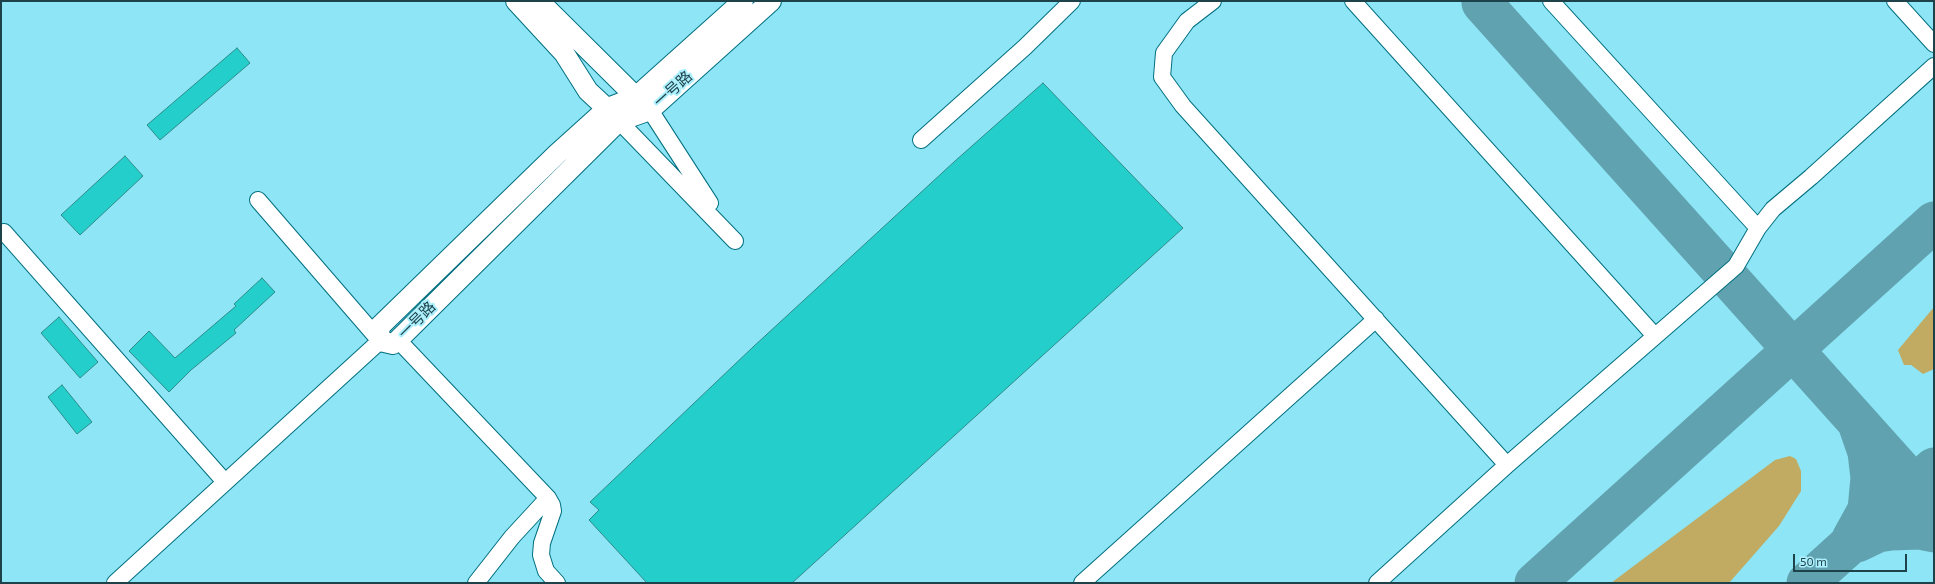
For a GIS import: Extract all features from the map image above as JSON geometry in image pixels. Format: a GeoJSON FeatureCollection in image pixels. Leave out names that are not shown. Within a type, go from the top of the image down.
{"type":"FeatureCollection","features":[{"type":"Feature","properties":{"kind":"main road"},"geometry":{"type":"LineString","coordinates":[[516,1],[564,53],[588,91],[613,114]]}},
{"type":"Feature","properties":{"kind":"main road"},"geometry":{"type":"LineString","coordinates":[[539,1],[643,103]]}},
{"type":"Feature","properties":{"kind":"main road","name":"一号路"},"geometry":{"type":"LineString","coordinates":[[643,103],[743,1]]}},
{"type":"Feature","properties":{"kind":"main road","name":"一号路"},"geometry":{"type":"LineString","coordinates":[[389,340],[613,114],[643,103],[771,1]]}},
{"type":"Feature","properties":{"kind":"street"},"geometry":{"type":"LineString","coordinates":[[921,140],[1025,47],[1072,1]]}},
{"type":"Feature","properties":{"kind":"street"},"geometry":{"type":"LineString","coordinates":[[1199,1],[1187,22],[1164,53],[1162,77],[1183,106],[1507,465]]}},
{"type":"Feature","properties":{"kind":"street"},"geometry":{"type":"LineString","coordinates":[[1187,22],[1213,1]]}},
{"type":"Feature","properties":{"kind":"street"},"geometry":{"type":"LineString","coordinates":[[1353,1],[1655,336]]}},
{"type":"Feature","properties":{"kind":"street"},"geometry":{"type":"LineString","coordinates":[[1551,1],[1758,228]]}},
{"type":"Feature","properties":{"kind":"street"},"geometry":{"type":"LineString","coordinates":[[1895,1],[1934,44]]}},
{"type":"Feature","properties":{"kind":"street"},"geometry":{"type":"LineString","coordinates":[[1377,583],[1507,465],[1736,266],[1758,228],[1773,209],[1811,177],[1934,66]]}},
{"type":"Feature","properties":{"kind":"street"},"geometry":{"type":"LineString","coordinates":[[613,114],[735,241],[643,103]]}},
{"type":"Feature","properties":{"kind":"street"},"geometry":{"type":"LineString","coordinates":[[258,200],[389,340],[548,498],[553,511],[542,543],[541,555],[546,571],[557,583]]}},
{"type":"Feature","properties":{"kind":"street"},"geometry":{"type":"LineString","coordinates":[[4,232],[225,482]]}},
{"type":"Feature","properties":{"kind":"street"},"geometry":{"type":"LineString","coordinates":[[1082,583],[1376,319]]}},
{"type":"Feature","properties":{"kind":"street"},"geometry":{"type":"LineString","coordinates":[[115,583],[225,482],[389,340]]}},
{"type":"Feature","properties":{"kind":"street"},"geometry":{"type":"LineString","coordinates":[[476,583],[512,537],[548,498]]}},
{"type":"Feature","properties":{"kind":"shaded area"},"geometry":{"type":"Polygon","coordinates":[[[1934,307],[1934,369],[1923,374],[1911,365],[1904,365],[1898,350],[1934,307]]]}},
{"type":"Feature","properties":{"kind":"shaded area"},"geometry":{"type":"Polygon","coordinates":[[[1790,456],[1796,459],[1801,471],[1801,491],[1779,526],[1729,583],[1611,583],[1775,460],[1790,456]]]}},
{"type":"Feature","properties":{"kind":"building"},"geometry":{"type":"Polygon","coordinates":[[[237,48],[250,63],[160,140],[147,125],[237,48]]]}},
{"type":"Feature","properties":{"kind":"building"},"geometry":{"type":"Polygon","coordinates":[[[1043,83],[1183,228],[792,583],[647,583],[589,520],[599,510],[590,502],[753,347],[955,161],[1043,83]]]}},
{"type":"Feature","properties":{"kind":"building"},"geometry":{"type":"Polygon","coordinates":[[[125,156],[143,176],[80,235],[61,215],[125,156]]]}},
{"type":"Feature","properties":{"kind":"building"},"geometry":{"type":"Polygon","coordinates":[[[262,278],[275,292],[234,330],[236,333],[191,370],[169,392],[129,351],[149,331],[175,358],[236,306],[234,304],[262,278]]]}},
{"type":"Feature","properties":{"kind":"building"},"geometry":{"type":"Polygon","coordinates":[[[59,317],[98,362],[80,378],[41,333],[59,317]]]}},
{"type":"Feature","properties":{"kind":"building"},"geometry":{"type":"Polygon","coordinates":[[[62,385],[92,422],[77,434],[48,397],[62,385]]]}},
{"type":"Feature","properties":{"kind":"taxiway"},"geometry":{"type":"LineString","coordinates":[[1482,3],[1934,507]]}},
{"type":"Feature","properties":{"kind":"taxiway"},"geometry":{"type":"LineString","coordinates":[[1535,583],[1934,222]]}},
{"type":"Feature","properties":{"kind":"taxiway"},"geometry":{"type":"LineString","coordinates":[[1852,539],[1868,510],[1871,478],[1868,452],[1859,426]]}},
{"type":"Feature","properties":{"kind":"taxiway"},"geometry":{"type":"LineString","coordinates":[[1807,583],[1934,468]]}},
{"type":"Feature","properties":{"kind":"taxiway"},"geometry":{"type":"LineString","coordinates":[[1857,542],[1878,532],[1891,530],[1919,529],[1934,532]]}}]}
